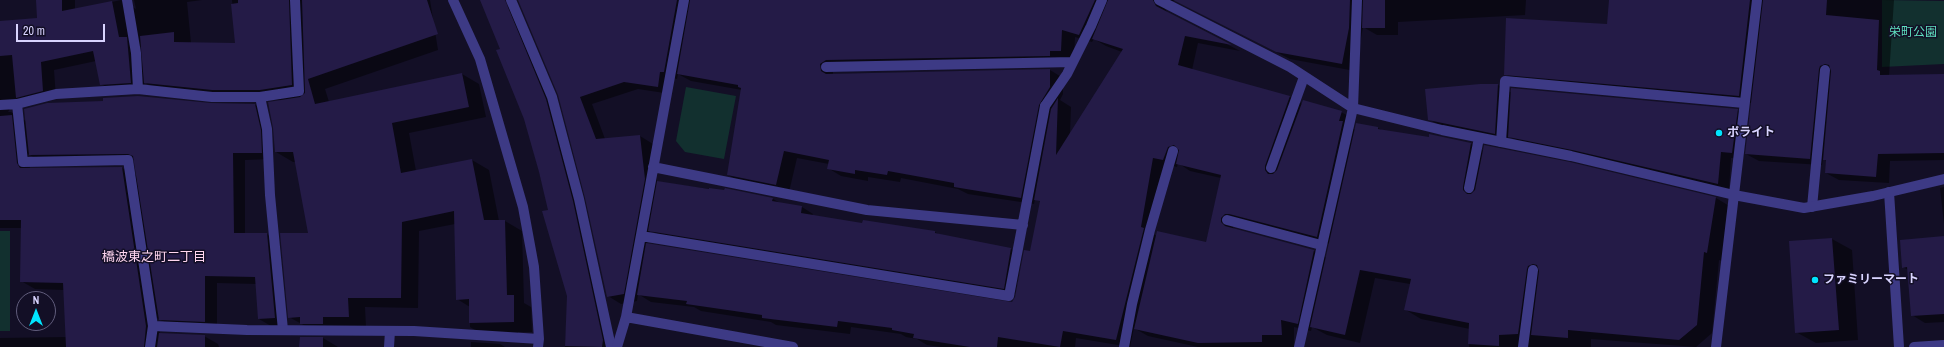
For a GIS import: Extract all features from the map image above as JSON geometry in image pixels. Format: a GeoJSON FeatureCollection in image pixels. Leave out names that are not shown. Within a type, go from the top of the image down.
{"type":"FeatureCollection","features":[{"type":"Feature","properties":{"kind":"street"},"geometry":{"type":"LineString","coordinates":[[127,0],[136,53],[138,88]]}},
{"type":"Feature","properties":{"kind":"street"},"geometry":{"type":"LineString","coordinates":[[0,105],[17,104],[56,94],[138,88],[212,98],[260,97],[299,91],[295,0]]}},
{"type":"Feature","properties":{"kind":"street"},"geometry":{"type":"LineString","coordinates":[[153,326],[283,330],[390,331],[539,343],[534,267],[523,207],[480,59],[453,0]]}},
{"type":"Feature","properties":{"kind":"street"},"geometry":{"type":"LineString","coordinates":[[511,0],[552,97],[579,199],[611,347]]}},
{"type":"Feature","properties":{"kind":"street"},"geometry":{"type":"LineString","coordinates":[[617,347],[626,317],[684,0]]}},
{"type":"Feature","properties":{"kind":"street"},"geometry":{"type":"LineString","coordinates":[[640,236],[1009,296],[1045,106],[1074,62],[1102,0]]}},
{"type":"Feature","properties":{"kind":"street"},"geometry":{"type":"LineString","coordinates":[[1159,0],[1290,67],[1353,108],[1479,138],[1571,156],[1734,195],[1804,208],[1944,180]]}},
{"type":"Feature","properties":{"kind":"street"},"geometry":{"type":"LineString","coordinates":[[1299,347],[1353,108],[1357,0]]}},
{"type":"Feature","properties":{"kind":"street"},"geometry":{"type":"LineString","coordinates":[[1716,347],[1757,0]]}},
{"type":"Feature","properties":{"kind":"street"},"geometry":{"type":"LineString","coordinates":[[826,67],[1074,62]]}},
{"type":"Feature","properties":{"kind":"street"},"geometry":{"type":"LineString","coordinates":[[1812,207],[1825,70]]}},
{"type":"Feature","properties":{"kind":"street"},"geometry":{"type":"LineString","coordinates":[[1271,168],[1304,77]]}},
{"type":"Feature","properties":{"kind":"street"},"geometry":{"type":"LineString","coordinates":[[1501,142],[1505,81],[1744,103]]}},
{"type":"Feature","properties":{"kind":"street"},"geometry":{"type":"LineString","coordinates":[[260,97],[267,129],[270,195],[283,330]]}},
{"type":"Feature","properties":{"kind":"street"},"geometry":{"type":"LineString","coordinates":[[17,104],[23,162],[128,160],[153,326],[150,347]]}},
{"type":"Feature","properties":{"kind":"street"},"geometry":{"type":"LineString","coordinates":[[1469,188],[1479,138]]}},
{"type":"Feature","properties":{"kind":"street"},"geometry":{"type":"LineString","coordinates":[[1124,347],[1132,304],[1150,230],[1173,150]]}},
{"type":"Feature","properties":{"kind":"street"},"geometry":{"type":"LineString","coordinates":[[653,167],[867,210],[1023,226]]}},
{"type":"Feature","properties":{"kind":"street"},"geometry":{"type":"LineString","coordinates":[[1889,192],[1899,347]]}},
{"type":"Feature","properties":{"kind":"street"},"geometry":{"type":"LineString","coordinates":[[1227,220],[1321,245]]}},
{"type":"Feature","properties":{"kind":"street"},"geometry":{"type":"LineString","coordinates":[[1523,347],[1533,270]]}},
{"type":"Feature","properties":{"kind":"street"},"geometry":{"type":"LineString","coordinates":[[626,317],[793,347]]}},
{"type":"Feature","properties":{"kind":"street"},"geometry":{"type":"LineString","coordinates":[[389,347],[390,331]]}},
{"type":"Feature","properties":{"kind":"street"},"geometry":{"type":"LineString","coordinates":[[1914,347],[1944,345]]}},
{"type":"Feature","properties":{"kind":"green space","name":"栄町公園"},"geometry":{"type":"Polygon","coordinates":[[[1882,0],[1944,1],[1944,64],[1882,67],[1882,0]]]}},
{"type":"Feature","properties":{"kind":"green space"},"geometry":{"type":"Polygon","coordinates":[[[686,87],[736,96],[724,159],[685,152],[676,141],[686,87]]]}},
{"type":"Feature","properties":{"kind":"green space"},"geometry":{"type":"Polygon","coordinates":[[[0,231],[10,231],[10,331],[0,331],[0,231]]]}},
{"type":"Feature","properties":{"kind":"building"},"geometry":{"type":"Polygon","coordinates":[[[36,0],[62,0],[62,11],[112,1],[119,37],[127,37],[131,83],[100,85],[93,51],[41,62],[43,91],[16,98],[12,55],[0,56],[0,21],[37,18],[36,0]]]}},
{"type":"Feature","properties":{"kind":"building"},"geometry":{"type":"Polygon","coordinates":[[[238,0],[289,0],[292,85],[260,90],[212,90],[144,83],[140,36],[174,32],[174,42],[235,43],[231,4],[238,3],[238,0]]]}},
{"type":"Feature","properties":{"kind":"building"},"geometry":{"type":"Polygon","coordinates":[[[302,0],[427,0],[438,34],[308,79],[315,104],[462,73],[469,107],[392,123],[401,173],[472,159],[484,220],[505,220],[507,295],[514,295],[514,322],[469,323],[469,299],[456,300],[454,211],[402,222],[401,298],[348,298],[349,317],[323,317],[323,324],[300,324],[300,317],[288,318],[280,233],[308,233],[293,152],[275,152],[273,128],[268,102],[300,97],[305,93],[302,0]]]}},
{"type":"Feature","properties":{"kind":"building"},"geometry":{"type":"Polygon","coordinates":[[[480,0],[505,0],[546,99],[573,201],[603,340],[602,347],[565,346],[567,296],[542,211],[548,210],[539,172],[524,119],[496,50],[500,49],[480,0]]]}},
{"type":"Feature","properties":{"kind":"building"},"geometry":{"type":"Polygon","coordinates":[[[518,0],[677,0],[664,72],[660,72],[658,87],[624,82],[580,97],[596,139],[640,135],[645,179],[624,294],[607,297],[585,198],[558,95],[518,0]]]}},
{"type":"Feature","properties":{"kind":"building"},"geometry":{"type":"Polygon","coordinates":[[[690,0],[1095,0],[1079,35],[1062,30],[1061,51],[1050,51],[1050,56],[826,60],[820,64],[821,71],[826,74],[1050,69],[1050,87],[1039,105],[1021,198],[954,187],[954,183],[888,171],[887,175],[855,170],[855,174],[827,169],[829,160],[784,151],[776,185],[727,175],[741,88],[738,87],[738,85],[677,74],[690,0]]]}},
{"type":"Feature","properties":{"kind":"building"},"geometry":{"type":"Polygon","coordinates":[[[1108,0],[1153,0],[1156,6],[1232,45],[1185,36],[1178,65],[1290,96],[1265,166],[1265,170],[1268,174],[1273,174],[1277,170],[1303,100],[1342,111],[1339,121],[1343,121],[1317,237],[1229,214],[1225,214],[1221,218],[1221,222],[1225,226],[1314,250],[1298,324],[1281,320],[1282,335],[1262,335],[1262,342],[1198,343],[1134,329],[1157,231],[1206,242],[1221,175],[1176,164],[1179,150],[1174,145],[1168,147],[1163,160],[1153,158],[1141,227],[1144,228],[1116,340],[1063,331],[1060,347],[998,337],[997,347],[970,347],[913,338],[914,334],[892,330],[892,328],[838,321],[837,327],[762,318],[762,315],[686,304],[687,301],[637,295],[646,243],[1012,302],[1015,297],[1024,250],[1030,251],[1040,201],[1034,200],[1051,109],[1058,98],[1056,155],[1123,49],[1092,39],[1108,0]]]}},
{"type":"Feature","properties":{"kind":"building"},"geometry":{"type":"Polygon","coordinates":[[[1173,0],[1350,0],[1349,28],[1342,64],[1276,52],[1173,0]]]}},
{"type":"Feature","properties":{"kind":"building"},"geometry":{"type":"Polygon","coordinates":[[[1363,0],[1385,0],[1385,28],[1362,28],[1363,0]]]}},
{"type":"Feature","properties":{"kind":"building"},"geometry":{"type":"Polygon","coordinates":[[[1609,0],[1750,0],[1739,96],[1504,75],[1506,18],[1607,24],[1609,0]]]}},
{"type":"Feature","properties":{"kind":"building"},"geometry":{"type":"Polygon","coordinates":[[[1763,0],[1827,0],[1826,15],[1879,20],[1877,70],[1880,71],[1880,75],[1944,74],[1944,153],[1878,154],[1876,177],[1825,173],[1826,160],[1823,160],[1831,71],[1829,65],[1825,64],[1820,66],[1819,69],[1810,159],[1745,154],[1763,0]]]}},
{"type":"Feature","properties":{"kind":"building"},"geometry":{"type":"Polygon","coordinates":[[[1480,84],[1498,84],[1495,134],[1428,120],[1425,89],[1480,84]]]}},
{"type":"Feature","properties":{"kind":"building"},"geometry":{"type":"Polygon","coordinates":[[[1511,88],[1738,109],[1732,153],[1721,152],[1718,184],[1572,150],[1508,137],[1511,88]]]}},
{"type":"Feature","properties":{"kind":"building"},"geometry":{"type":"Polygon","coordinates":[[[138,96],[211,103],[255,104],[261,130],[262,153],[233,153],[234,233],[267,233],[275,318],[258,319],[255,277],[205,276],[205,322],[159,320],[133,156],[128,154],[29,155],[24,109],[47,103],[103,101],[103,98],[138,96]]]}},
{"type":"Feature","properties":{"kind":"building"},"geometry":{"type":"Polygon","coordinates":[[[12,115],[17,163],[20,168],[122,167],[146,326],[144,347],[66,347],[63,283],[20,282],[21,220],[0,220],[0,116],[12,115]]]}},
{"type":"Feature","properties":{"kind":"building"},"geometry":{"type":"Polygon","coordinates":[[[1356,123],[1378,127],[1378,129],[1429,137],[1429,134],[1471,143],[1463,187],[1463,190],[1467,194],[1471,194],[1475,190],[1484,145],[1570,162],[1716,197],[1707,253],[1704,252],[1697,325],[1679,340],[1568,330],[1568,338],[1531,335],[1539,271],[1537,265],[1533,264],[1528,266],[1527,269],[1518,334],[1499,335],[1499,346],[1468,344],[1469,323],[1404,310],[1411,279],[1360,270],[1345,335],[1310,327],[1356,123]]]}},
{"type":"Feature","properties":{"kind":"building"},"geometry":{"type":"Polygon","coordinates":[[[657,181],[709,189],[724,190],[725,188],[773,198],[772,201],[802,206],[801,213],[862,223],[863,220],[935,231],[935,233],[1011,248],[1004,289],[648,231],[657,181]]]}},
{"type":"Feature","properties":{"kind":"building"},"geometry":{"type":"Polygon","coordinates":[[[1944,236],[1944,314],[1911,316],[1907,267],[1902,268],[1900,240],[1944,236]]]}},
{"type":"Feature","properties":{"kind":"building"},"geometry":{"type":"Polygon","coordinates":[[[1832,238],[1839,330],[1795,333],[1789,241],[1832,238]]]}},
{"type":"Feature","properties":{"kind":"building"},"geometry":{"type":"Polygon","coordinates":[[[159,333],[205,335],[205,347],[157,347],[159,333]]]}},
{"type":"Feature","properties":{"kind":"building"},"geometry":{"type":"Polygon","coordinates":[[[300,337],[323,337],[323,347],[299,347],[300,337]]]}},
{"type":"Feature","properties":{"kind":"place","name":"ポライト"},"geometry":{"type":"Point","coordinates":[1719,133]}},
{"type":"Feature","properties":{"kind":"place","name":"ファミリーマート"},"geometry":{"type":"Point","coordinates":[1815,280]}},
{"type":"Feature","properties":{"kind":"district","name":"橋波東之町二丁目"},"geometry":{"type":"Point","coordinates":[154,258]}}]}
